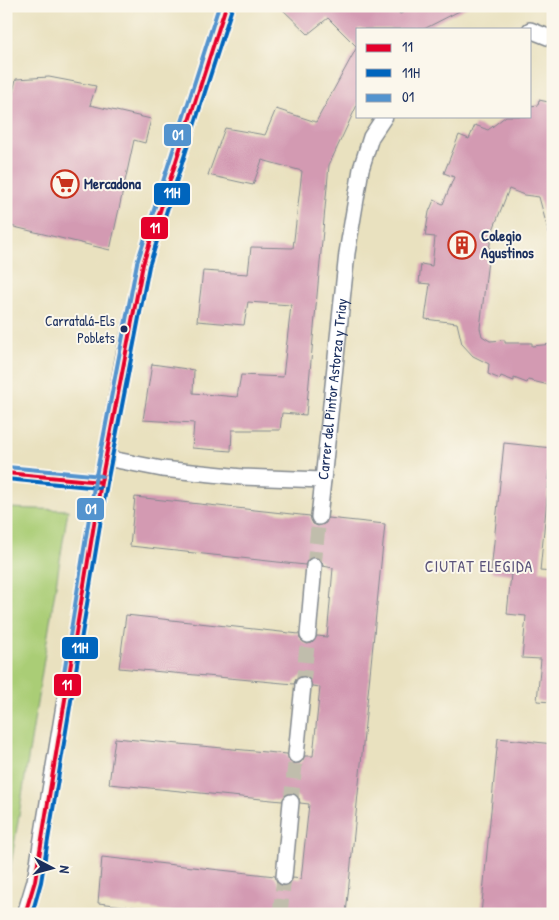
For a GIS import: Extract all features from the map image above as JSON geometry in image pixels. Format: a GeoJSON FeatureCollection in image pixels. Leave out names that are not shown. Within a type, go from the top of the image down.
{"type":"FeatureCollection","features":[{"type":"Feature","properties":{"kind":"street"},"geometry":{"type":"LineString","coordinates":[[26,914],[35,881],[101,482],[143,264],[226,6]]}},
{"type":"Feature","properties":{"kind":"street"},"geometry":{"type":"LineString","coordinates":[[532,31],[553,39]]}},
{"type":"Feature","properties":{"kind":"street","name":"Carrer del Pintor Astorza y Triay"},"geometry":{"type":"LineString","coordinates":[[106,458],[162,469],[242,478],[323,480],[347,253],[361,169],[371,137],[384,118]]}},
{"type":"Feature","properties":{"kind":"street"},"geometry":{"type":"LineString","coordinates":[[6,473],[101,482]]}},
{"type":"Feature","properties":{"kind":"street"},"geometry":{"type":"LineString","coordinates":[[319,517],[323,480]]}},
{"type":"Feature","properties":{"kind":"street"},"geometry":{"type":"LineString","coordinates":[[308,635],[314,566]]}},
{"type":"Feature","properties":{"kind":"street"},"geometry":{"type":"LineString","coordinates":[[296,755],[303,685]]}},
{"type":"Feature","properties":{"kind":"street"},"geometry":{"type":"LineString","coordinates":[[284,877],[292,802]]}},
{"type":"Feature","properties":{"kind":"green space"},"geometry":{"type":"Polygon","coordinates":[[[6,508],[68,510],[6,896],[6,508]]]}},
{"type":"Feature","properties":{"kind":"building"},"geometry":{"type":"Polygon","coordinates":[[[279,6],[392,6],[400,14],[416,6],[469,6],[426,28],[356,28],[356,46],[328,18],[308,34],[279,6]]]}},
{"type":"Feature","properties":{"kind":"building"},"geometry":{"type":"Polygon","coordinates":[[[356,49],[356,107],[329,165],[306,415],[282,413],[280,430],[232,430],[231,451],[192,448],[194,423],[143,420],[152,364],[194,370],[193,393],[237,397],[241,375],[283,377],[291,305],[248,302],[244,325],[197,321],[203,271],[248,274],[251,247],[293,248],[302,171],[262,160],[253,185],[208,175],[225,128],[265,135],[276,109],[316,122],[356,49]]]}},
{"type":"Feature","properties":{"kind":"building","name":"Mercadona"},"geometry":{"type":"Polygon","coordinates":[[[49,77],[96,86],[90,105],[151,119],[145,143],[134,140],[110,250],[6,225],[6,122],[16,79],[49,77]]]}},
{"type":"Feature","properties":{"kind":"building","name":"Colegio Agustinos"},"geometry":{"type":"Polygon","coordinates":[[[539,100],[553,103],[553,234],[549,234],[539,197],[524,195],[509,189],[491,235],[480,328],[482,336],[490,341],[505,340],[505,343],[532,343],[532,346],[553,344],[553,386],[528,380],[527,383],[514,378],[514,381],[501,376],[500,379],[488,374],[489,364],[473,356],[462,344],[457,323],[425,319],[430,284],[419,283],[421,264],[432,266],[435,237],[425,236],[429,212],[434,200],[443,204],[454,177],[444,173],[459,135],[469,139],[475,125],[488,130],[503,118],[532,118],[532,106],[538,105],[539,100]]]}},
{"type":"Feature","properties":{"kind":"building"},"geometry":{"type":"Polygon","coordinates":[[[504,443],[552,448],[540,571],[553,572],[553,702],[537,701],[541,659],[522,658],[526,616],[507,614],[511,574],[491,572],[504,443]]]}},
{"type":"Feature","properties":{"kind":"building"},"geometry":{"type":"Polygon","coordinates":[[[135,497],[310,516],[313,524],[318,526],[326,523],[328,518],[385,524],[346,914],[194,914],[98,903],[102,857],[275,876],[279,885],[288,885],[293,878],[301,879],[309,804],[300,803],[299,798],[292,793],[287,794],[282,801],[109,784],[115,738],[287,754],[291,763],[300,763],[305,756],[313,756],[320,687],[312,686],[309,678],[303,676],[296,679],[294,684],[119,668],[126,615],[299,634],[300,639],[307,644],[312,643],[317,636],[327,637],[333,568],[323,566],[322,562],[315,557],[310,558],[305,565],[130,546],[135,497]]]}},
{"type":"Feature","properties":{"kind":"building"},"geometry":{"type":"Polygon","coordinates":[[[498,738],[553,744],[553,914],[481,914],[498,738]]]}},
{"type":"Feature","properties":{"kind":"tunnel"},"geometry":{"type":"LineString","coordinates":[[314,566],[319,517]]}},
{"type":"Feature","properties":{"kind":"tunnel"},"geometry":{"type":"LineString","coordinates":[[303,685],[308,635]]}},
{"type":"Feature","properties":{"kind":"tunnel"},"geometry":{"type":"LineString","coordinates":[[291,802],[296,755]]}},
{"type":"Feature","properties":{"kind":"tunnel"},"geometry":{"type":"LineString","coordinates":[[280,914],[284,877]]}},
{"type":"Feature","properties":{"kind":"transit line","name":"01"},"geometry":{"type":"LineString","coordinates":[[63,680],[95,481],[137,263],[219,6]]}},
{"type":"Feature","properties":{"kind":"transit line","name":"11"},"geometry":{"type":"LineString","coordinates":[[25,914],[35,881],[101,482],[143,264],[226,6]]}},
{"type":"Feature","properties":{"kind":"transit line","name":"11H"},"geometry":{"type":"LineString","coordinates":[[32,914],[41,882],[107,483],[149,266],[232,8]]}},
{"type":"Feature","properties":{"kind":"transit line","name":"01"},"geometry":{"type":"LineString","coordinates":[[7,467],[102,476]]}},
{"type":"Feature","properties":{"kind":"transit line","name":"11"},"geometry":{"type":"LineString","coordinates":[[6,473],[101,482]]}},
{"type":"Feature","properties":{"kind":"transit line","name":"11H"},"geometry":{"type":"LineString","coordinates":[[6,479],[100,488]]}},
{"type":"Feature","properties":{"kind":"place","name":"Mercadona"},"geometry":{"type":"Point","coordinates":[65,184]}},
{"type":"Feature","properties":{"kind":"place","name":"Colegio Agustinos"},"geometry":{"type":"Point","coordinates":[462,245]}},
{"type":"Feature","properties":{"kind":"place","name":"Carratalá-Els Poblets"},"geometry":{"type":"Point","coordinates":[124,329]}},
{"type":"Feature","properties":{"kind":"district","name":"CIUTAT ELEGIDA"},"geometry":{"type":"Point","coordinates":[479,566]}}]}
